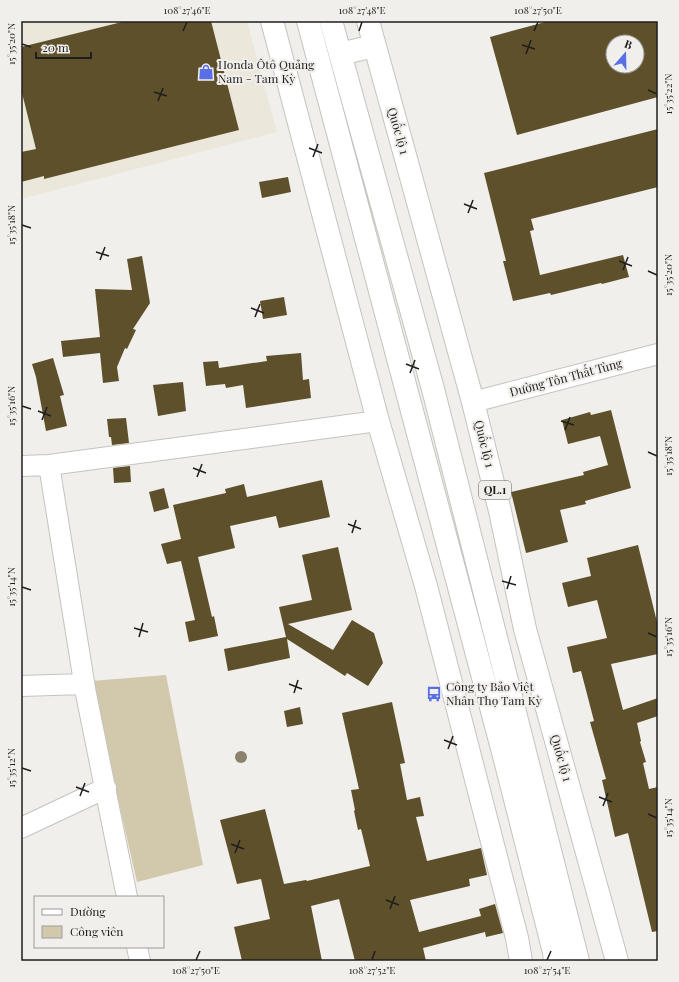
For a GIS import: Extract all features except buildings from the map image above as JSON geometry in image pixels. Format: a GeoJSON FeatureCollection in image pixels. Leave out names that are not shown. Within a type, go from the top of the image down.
{"type":"FeatureCollection","features":[{"type":"Feature","properties":{"kind":"highway"},"geometry":{"type":"LineString","coordinates":[[272,21],[378,422],[428,593],[518,938],[521,961]]}},
{"type":"Feature","properties":{"kind":"highway"},"geometry":{"type":"LineString","coordinates":[[308,21],[502,748],[554,952],[555,961]]}},
{"type":"Feature","properties":{"kind":"highway","name":"QL.1"},"geometry":{"type":"LineString","coordinates":[[331,21],[433,389],[578,961]]}},
{"type":"Feature","properties":{"kind":"highway","name":"Quốc lộ 1"},"geometry":{"type":"LineString","coordinates":[[368,21],[474,402],[500,511],[525,629],[618,961]]}},
{"type":"Feature","properties":{"kind":"highway"},"geometry":{"type":"LineString","coordinates":[[340,54],[374,46]]}},
{"type":"Feature","properties":{"kind":"highway"},"geometry":{"type":"LineString","coordinates":[[467,520],[500,511]]}},
{"type":"Feature","properties":{"kind":"highway"},"geometry":{"type":"LineString","coordinates":[[497,637],[525,629]]}},
{"type":"Feature","properties":{"kind":"street","name":"Đường Tôn Thất Tùng"},"geometry":{"type":"LineString","coordinates":[[474,402],[658,354]]}},
{"type":"Feature","properties":{"kind":"street"},"geometry":{"type":"LineString","coordinates":[[21,466],[49,465],[378,422]]}},
{"type":"Feature","properties":{"kind":"street"},"geometry":{"type":"LineString","coordinates":[[49,465],[84,688],[106,788],[127,896]]}},
{"type":"Feature","properties":{"kind":"street"},"geometry":{"type":"LineString","coordinates":[[21,686],[84,684],[84,688]]}},
{"type":"Feature","properties":{"kind":"street"},"geometry":{"type":"LineString","coordinates":[[21,828],[106,788]]}},
{"type":"Feature","properties":{"kind":"street"},"geometry":{"type":"LineString","coordinates":[[137,948],[140,961]]}},
{"type":"Feature","properties":{"kind":"shaded area"},"geometry":{"type":"Polygon","coordinates":[[[21,21],[247,21],[277,132],[21,199],[21,21]]]}},
{"type":"Feature","properties":{"kind":"green space"},"geometry":{"type":"Polygon","coordinates":[[[166,675],[203,865],[137,882],[91,681],[166,675]]]}},
{"type":"Feature","properties":{"kind":"place","name":"Honda Ôtô Quảng Nam - Tam Kỳ"},"geometry":{"type":"Point","coordinates":[206,72]}},
{"type":"Feature","properties":{"kind":"place","name":"Công ty Bảo Việt Nhân Thọ Tam Kỳ"},"geometry":{"type":"Point","coordinates":[434,694]}}]}
